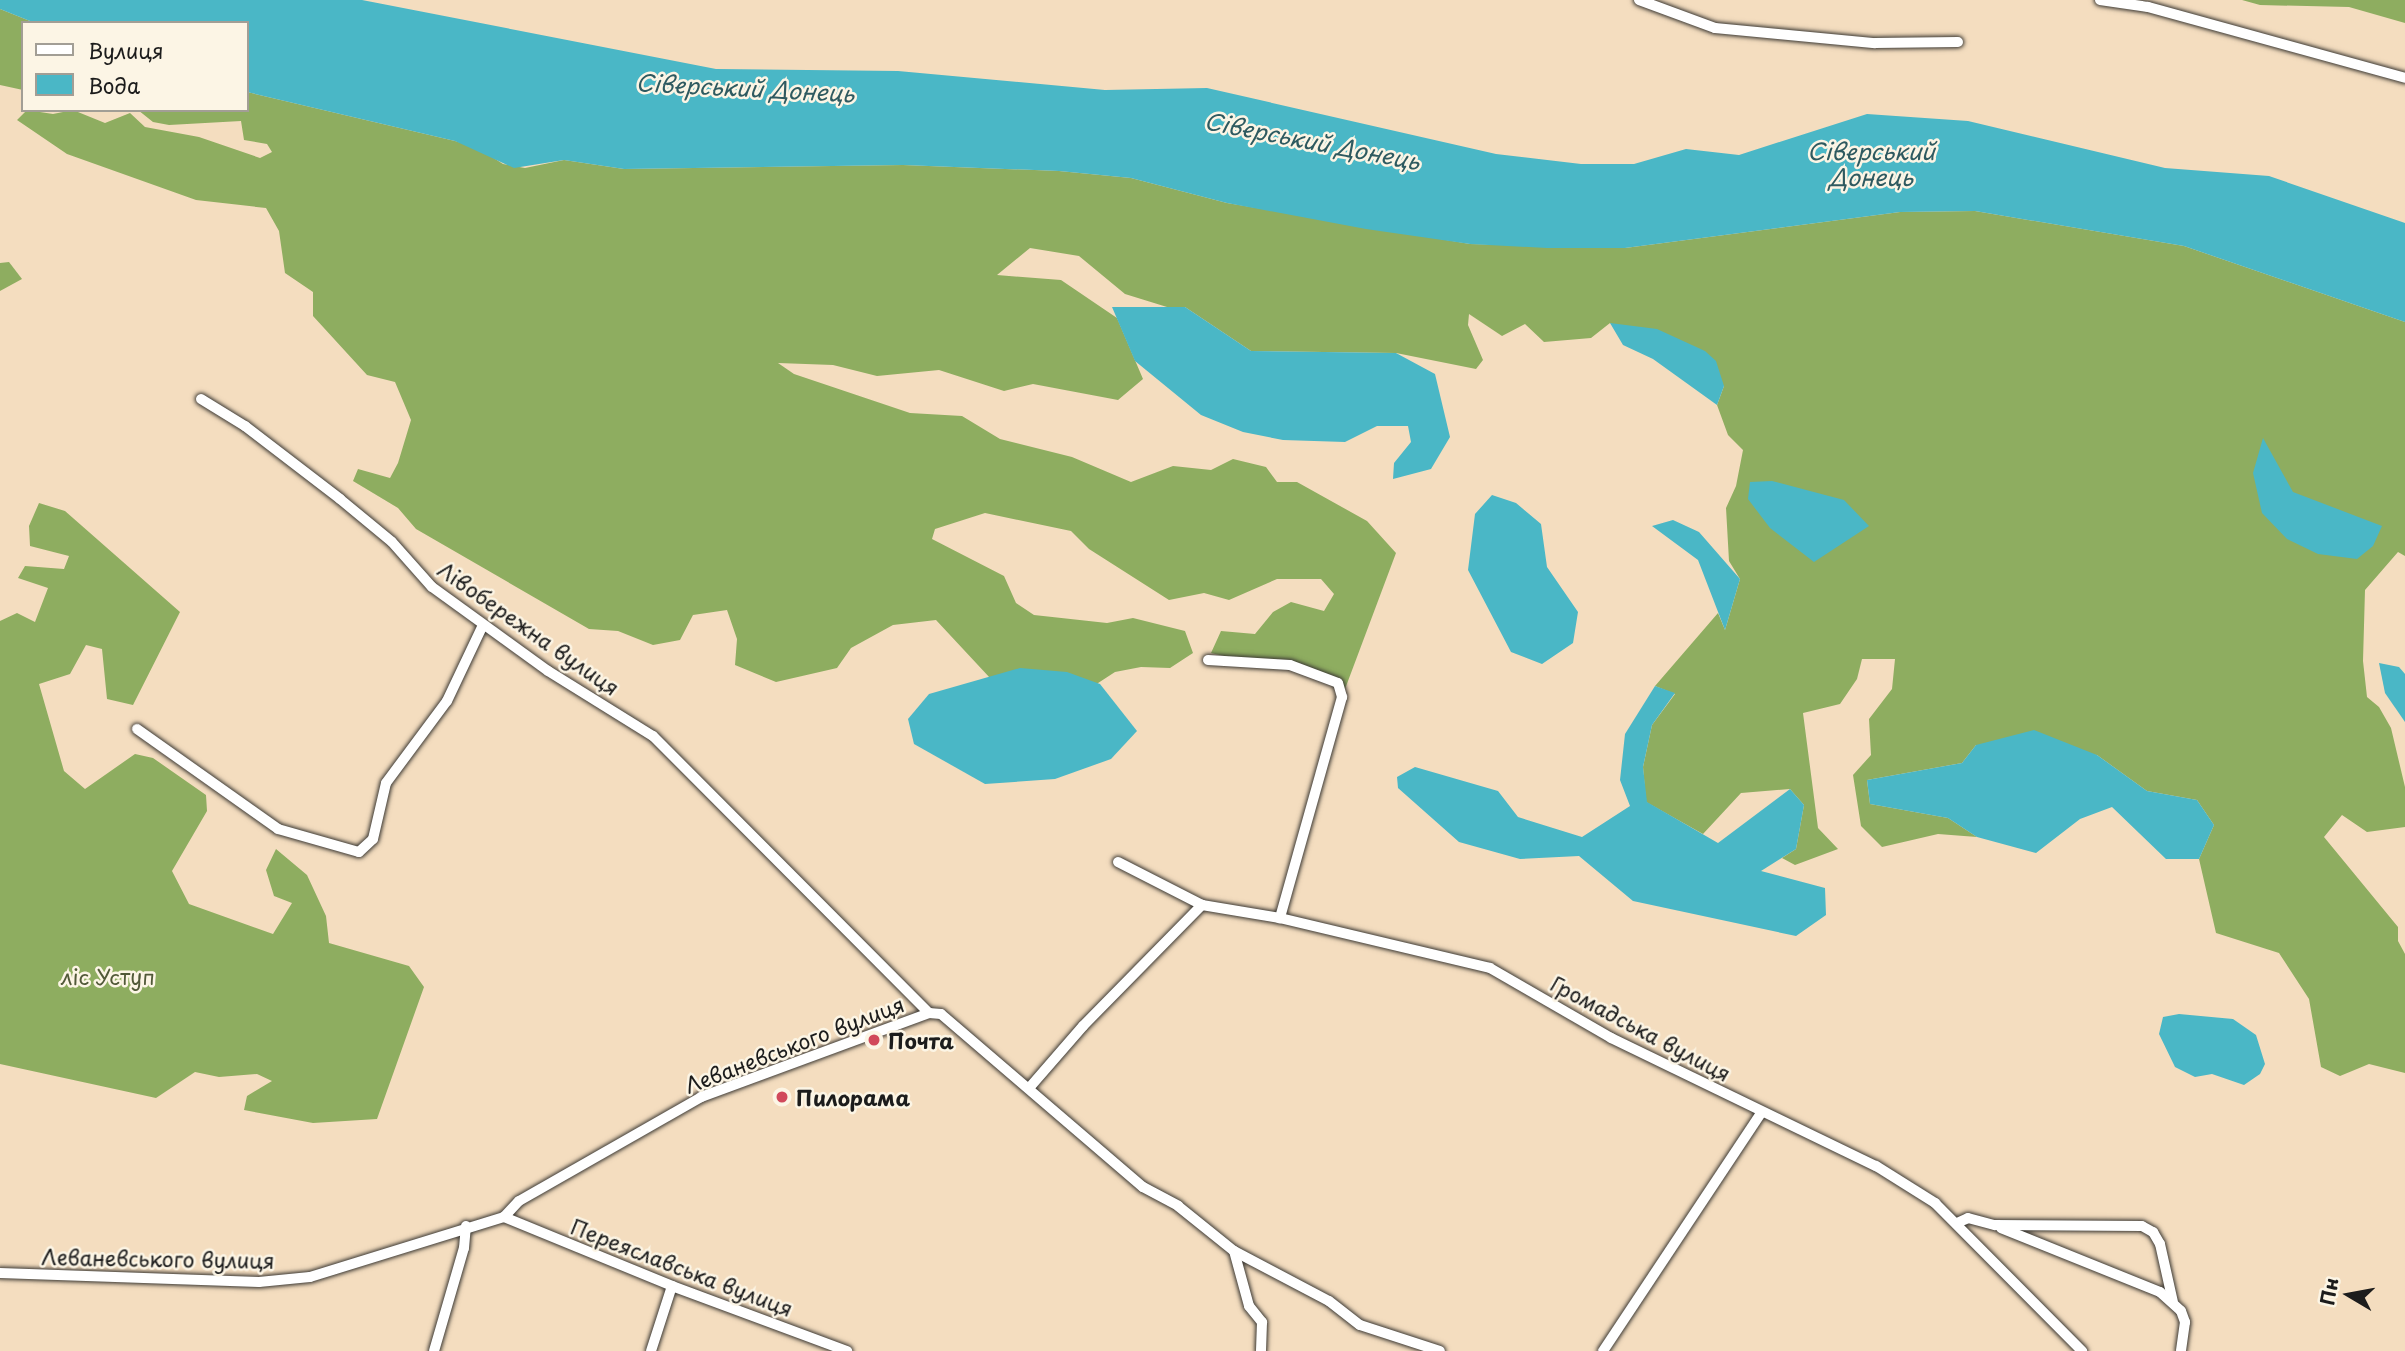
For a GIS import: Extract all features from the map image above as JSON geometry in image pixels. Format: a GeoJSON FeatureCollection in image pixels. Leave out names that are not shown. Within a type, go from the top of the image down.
{"type":"FeatureCollection","features":[{"type":"Feature","properties":{"kind":"street"},"geometry":{"type":"LineString","coordinates":[[1639,0],[1715,28],[1874,43],[1958,42]]}},
{"type":"Feature","properties":{"kind":"street"},"geometry":{"type":"LineString","coordinates":[[2100,0],[2148,7],[2405,78]]}},
{"type":"Feature","properties":{"kind":"street","name":"Лівобережна вулиця"},"geometry":{"type":"LineString","coordinates":[[201,399],[245,426],[340,499],[392,542],[432,587],[483,625],[653,736],[929,1013],[941,1014],[1030,1087],[1143,1187],[1178,1206],[1234,1251],[1329,1301],[1360,1325],[1440,1351]]}},
{"type":"Feature","properties":{"kind":"street"},"geometry":{"type":"LineString","coordinates":[[137,729],[278,829],[359,852],[373,839],[386,783],[447,701],[483,625]]}},
{"type":"Feature","properties":{"kind":"street"},"geometry":{"type":"LineString","coordinates":[[1208,660],[1290,665],[1338,683],[1342,697],[1280,918]]}},
{"type":"Feature","properties":{"kind":"street","name":"Громадська вулиця"},"geometry":{"type":"LineString","coordinates":[[1118,862],[1202,905],[1280,918],[1490,968],[1611,1038],[1876,1166],[1935,1203],[2082,1351]]}},
{"type":"Feature","properties":{"kind":"street"},"geometry":{"type":"LineString","coordinates":[[1030,1087],[1083,1026],[1202,905]]}},
{"type":"Feature","properties":{"kind":"street","name":"Леваневського вулиця"},"geometry":{"type":"LineString","coordinates":[[0,1273],[286,1280],[504,1217],[519,1201],[701,1097],[929,1013]]}},
{"type":"Feature","properties":{"kind":"street"},"geometry":{"type":"LineString","coordinates":[[1603,1351],[1762,1112]]}},
{"type":"Feature","properties":{"kind":"street","name":"Переяславська вулиця"},"geometry":{"type":"LineString","coordinates":[[504,1217],[672,1286],[847,1351]]}},
{"type":"Feature","properties":{"kind":"street"},"geometry":{"type":"LineString","coordinates":[[1957,1223],[1968,1218],[1995,1225],[2150,1286],[2173,1302]]}},
{"type":"Feature","properties":{"kind":"street"},"geometry":{"type":"LineString","coordinates":[[1995,1225],[2142,1226],[2153,1232],[2160,1244],[2173,1302],[2185,1322],[2181,1351]]}},
{"type":"Feature","properties":{"kind":"street"},"geometry":{"type":"LineString","coordinates":[[433,1351],[464,1248],[466,1226]]}},
{"type":"Feature","properties":{"kind":"street"},"geometry":{"type":"LineString","coordinates":[[1234,1251],[1250,1306],[1262,1322],[1261,1351]]}},
{"type":"Feature","properties":{"kind":"street"},"geometry":{"type":"LineString","coordinates":[[651,1351],[672,1286]]}},
{"type":"Feature","properties":{"kind":"green space"},"geometry":{"type":"Polygon","coordinates":[[[2242,0],[2405,0],[2405,23],[2349,7],[2260,5],[2242,0]]]}},
{"type":"Feature","properties":{"kind":"green space"},"geometry":{"type":"Polygon","coordinates":[[[0,9],[30,21],[21,21],[21,90],[0,85],[0,9]]]}},
{"type":"Feature","properties":{"kind":"green space"},"geometry":{"type":"Polygon","coordinates":[[[248,92],[455,141],[478,148],[503,164],[525,168],[564,160],[624,169],[903,165],[1059,171],[1131,178],[1227,203],[1470,244],[1625,248],[1900,212],[1975,211],[2184,246],[2405,322],[2405,556],[2398,552],[2365,590],[2363,661],[2367,697],[2379,707],[2391,728],[2405,787],[2405,827],[2367,832],[2342,815],[2324,837],[2398,927],[2398,941],[2405,954],[2405,1073],[2369,1064],[2340,1076],[2321,1067],[2309,999],[2279,953],[2216,933],[2199,859],[2214,825],[2197,800],[2147,791],[2097,755],[1976,745],[1962,763],[1867,780],[1870,804],[1948,818],[1977,837],[1938,834],[1882,847],[1861,826],[1853,775],[1871,755],[1869,719],[1892,689],[1895,659],[1862,659],[1857,679],[1840,704],[1803,713],[1818,828],[1838,849],[1795,865],[1782,858],[1796,849],[1804,805],[1790,789],[1741,793],[1703,834],[1646,802],[1643,767],[1652,725],[1675,694],[1655,686],[1718,613],[1725,630],[1740,579],[1729,561],[1726,508],[1736,486],[1743,450],[1728,435],[1717,405],[1724,386],[1610,323],[1591,338],[1544,342],[1525,324],[1502,336],[1469,314],[1468,325],[1483,360],[1476,369],[1396,353],[1251,351],[1185,307],[1167,307],[1125,294],[1079,256],[1030,248],[997,275],[1061,280],[1117,318],[1143,379],[1118,400],[1033,384],[1004,391],[939,370],[877,376],[833,365],[778,363],[794,374],[910,413],[962,416],[1000,439],[1072,457],[1131,482],[1173,466],[1211,470],[1233,459],[1266,467],[1277,482],[1297,482],[1367,521],[1396,553],[1342,697],[1338,683],[1290,665],[1253,663],[1211,653],[1221,631],[1255,634],[1273,612],[1291,602],[1324,611],[1334,594],[1321,579],[1277,579],[1229,600],[1204,593],[1169,600],[1089,549],[1071,531],[985,513],[935,529],[932,539],[1004,576],[1016,603],[1034,615],[1107,623],[1133,618],[1185,631],[1193,653],[1170,668],[1141,667],[1115,672],[1072,700],[1004,693],[936,620],[893,625],[851,648],[837,668],[776,682],[735,665],[737,639],[727,610],[693,615],[680,640],[653,645],[618,631],[589,629],[416,529],[398,508],[353,481],[358,469],[390,478],[398,463],[411,420],[395,382],[367,375],[313,316],[313,292],[285,273],[279,231],[266,208],[196,200],[67,154],[17,120],[25,112],[78,112],[105,123],[130,113],[145,127],[199,137],[260,158],[272,152],[267,144],[244,140],[241,121],[169,125],[153,122],[140,112],[248,112],[248,92]]]}},
{"type":"Feature","properties":{"kind":"green space"},"geometry":{"type":"Polygon","coordinates":[[[9,262],[22,279],[0,291],[0,263],[9,262]]]}},
{"type":"Feature","properties":{"kind":"green space","name":"ліс Уступ"},"geometry":{"type":"Polygon","coordinates":[[[39,503],[65,511],[180,612],[133,705],[107,699],[102,649],[86,645],[70,674],[39,684],[64,771],[85,789],[135,754],[153,758],[206,795],[207,811],[172,871],[189,904],[273,934],[292,903],[274,896],[266,870],[276,849],[307,875],[326,916],[329,943],[409,966],[424,987],[377,1119],[313,1123],[244,1110],[247,1096],[272,1081],[257,1074],[219,1077],[195,1072],[156,1098],[0,1064],[0,621],[17,613],[35,622],[48,588],[18,578],[25,566],[64,569],[69,556],[30,546],[29,526],[39,503]]]}},
{"type":"Feature","properties":{"kind":"water","name":"Сіверський Донець"},"geometry":{"type":"Polygon","coordinates":[[[0,0],[362,0],[716,69],[898,71],[1105,90],[1207,88],[1496,154],[1581,164],[1634,164],[1686,149],[1739,155],[1867,114],[1968,121],[2165,168],[2269,176],[2405,223],[2405,322],[2184,246],[1975,211],[1900,212],[1625,248],[1547,248],[1470,244],[1366,229],[1227,203],[1131,178],[1059,171],[903,165],[624,169],[564,160],[514,168],[455,141],[248,92],[248,21],[30,21],[0,9],[0,0]]]}},
{"type":"Feature","properties":{"kind":"water"},"geometry":{"type":"Polygon","coordinates":[[[1112,307],[1185,307],[1251,351],[1396,353],[1435,374],[1450,437],[1431,469],[1393,479],[1394,463],[1411,442],[1408,426],[1377,426],[1345,442],[1283,440],[1243,432],[1201,415],[1135,361],[1112,307]]]}},
{"type":"Feature","properties":{"kind":"water"},"geometry":{"type":"Polygon","coordinates":[[[1610,323],[1657,329],[1705,351],[1716,361],[1724,386],[1717,405],[1653,359],[1623,345],[1610,323]]]}},
{"type":"Feature","properties":{"kind":"water"},"geometry":{"type":"Polygon","coordinates":[[[2263,438],[2293,492],[2382,526],[2373,546],[2357,559],[2318,554],[2287,539],[2262,513],[2253,473],[2263,438]]]}},
{"type":"Feature","properties":{"kind":"water"},"geometry":{"type":"Polygon","coordinates":[[[1772,481],[1844,500],[1869,526],[1814,562],[1770,528],[1748,499],[1750,482],[1772,481]]]}},
{"type":"Feature","properties":{"kind":"water"},"geometry":{"type":"Polygon","coordinates":[[[1492,495],[1516,503],[1541,524],[1547,567],[1578,612],[1573,643],[1542,664],[1511,652],[1468,570],[1475,514],[1492,495]]]}},
{"type":"Feature","properties":{"kind":"water"},"geometry":{"type":"Polygon","coordinates":[[[1673,520],[1699,532],[1740,579],[1725,630],[1698,560],[1652,526],[1673,520]]]}},
{"type":"Feature","properties":{"kind":"water"},"geometry":{"type":"Polygon","coordinates":[[[2379,663],[2399,667],[2405,674],[2405,722],[2385,693],[2379,663]]]}},
{"type":"Feature","properties":{"kind":"water"},"geometry":{"type":"Polygon","coordinates":[[[1020,668],[1067,672],[1100,684],[1137,731],[1111,759],[1055,779],[985,784],[914,744],[908,719],[929,694],[1020,668]]]}},
{"type":"Feature","properties":{"kind":"water"},"geometry":{"type":"Polygon","coordinates":[[[1655,686],[1675,693],[1652,725],[1643,767],[1647,802],[1718,843],[1790,789],[1804,805],[1796,849],[1761,871],[1825,888],[1826,915],[1796,936],[1633,901],[1579,856],[1520,859],[1459,842],[1398,788],[1397,777],[1415,767],[1498,791],[1518,817],[1582,837],[1630,806],[1620,780],[1625,734],[1655,686]]]}},
{"type":"Feature","properties":{"kind":"water"},"geometry":{"type":"Polygon","coordinates":[[[2034,730],[2097,755],[2147,791],[2197,800],[2214,825],[2199,859],[2166,859],[2112,807],[2080,819],[2036,853],[1977,837],[1948,818],[1870,804],[1867,780],[1962,763],[1976,745],[2034,730]]]}},
{"type":"Feature","properties":{"kind":"water"},"geometry":{"type":"Polygon","coordinates":[[[2179,1014],[2233,1019],[2256,1035],[2265,1064],[2260,1074],[2244,1085],[2212,1074],[2195,1077],[2175,1067],[2159,1034],[2163,1017],[2179,1014]]]}},
{"type":"Feature","properties":{"kind":"place","name":"Почта"},"geometry":{"type":"Point","coordinates":[874,1040]}},
{"type":"Feature","properties":{"kind":"place","name":"Пилорама"},"geometry":{"type":"Point","coordinates":[782,1097]}}]}
